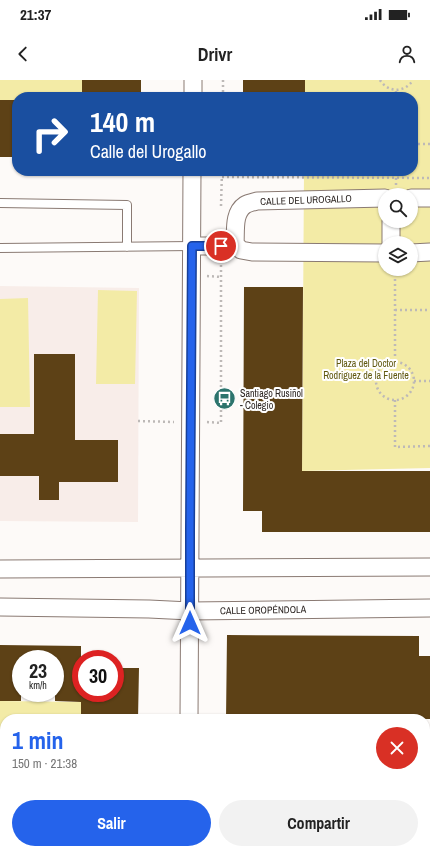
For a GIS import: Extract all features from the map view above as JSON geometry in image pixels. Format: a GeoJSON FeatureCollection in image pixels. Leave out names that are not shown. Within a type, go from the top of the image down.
{"type":"FeatureCollection","features":[{"type":"Feature","properties":{"kind":"street"},"geometry":{"type":"LineString","coordinates":[[193,80],[193,92]]}},
{"type":"Feature","properties":{"kind":"street"},"geometry":{"type":"LineString","coordinates":[[189,714],[192,176]]}},
{"type":"Feature","properties":{"kind":"street","name":"CALLE DEL UROGALLO"},"geometry":{"type":"LineString","coordinates":[[228,245],[239,210],[246,204],[257,201],[378,198]]}},
{"type":"Feature","properties":{"kind":"street"},"geometry":{"type":"LineString","coordinates":[[418,198],[430,198]]}},
{"type":"Feature","properties":{"kind":"street"},"geometry":{"type":"LineString","coordinates":[[192,246],[228,245],[252,252],[378,253]]}},
{"type":"Feature","properties":{"kind":"street"},"geometry":{"type":"LineString","coordinates":[[418,253],[430,252]]}},
{"type":"Feature","properties":{"kind":"street"},"geometry":{"type":"LineString","coordinates":[[0,569],[430,567]]}},
{"type":"Feature","properties":{"kind":"street","name":"CALLE OROPÉNDOLA"},"geometry":{"type":"LineString","coordinates":[[0,607],[190,611],[430,608]]}},
{"type":"Feature","properties":{"kind":"lane"},"geometry":{"type":"LineString","coordinates":[[0,203],[127,205],[127,247]]}},
{"type":"Feature","properties":{"kind":"lane"},"geometry":{"type":"LineString","coordinates":[[0,248],[192,246]]}},
{"type":"Feature","properties":{"kind":"path"},"geometry":{"type":"LineString","coordinates":[[223,80],[223,92]]}},
{"type":"Feature","properties":{"kind":"path"},"geometry":{"type":"LineString","coordinates":[[380,80],[387,88],[396,91],[406,88],[414,80]]}},
{"type":"Feature","properties":{"kind":"path"},"geometry":{"type":"LineString","coordinates":[[418,144],[430,144]]}},
{"type":"Feature","properties":{"kind":"path"},"geometry":{"type":"LineString","coordinates":[[221,208],[222,177],[430,178]]}},
{"type":"Feature","properties":{"kind":"path"},"geometry":{"type":"LineString","coordinates":[[138,421],[221,423],[228,245]]}},
{"type":"Feature","properties":{"kind":"path"},"geometry":{"type":"LineString","coordinates":[[395,276],[395,362]]}},
{"type":"Feature","properties":{"kind":"path"},"geometry":{"type":"LineString","coordinates":[[395,310],[430,310]]}},
{"type":"Feature","properties":{"kind":"path"},"geometry":{"type":"LineString","coordinates":[[395,362],[405,365],[412,372],[414,381],[411,390],[404,398],[395,400],[385,397],[378,390],[376,380],[379,371],[386,364],[395,362]]}},
{"type":"Feature","properties":{"kind":"path"},"geometry":{"type":"LineString","coordinates":[[414,381],[430,381]]}},
{"type":"Feature","properties":{"kind":"path"},"geometry":{"type":"LineString","coordinates":[[395,400],[395,447],[430,446]]}},
{"type":"Feature","properties":{"kind":"shaded area"},"geometry":{"type":"Polygon","coordinates":[[[0,286],[139,288],[138,522],[0,521],[0,286]]]}},
{"type":"Feature","properties":{"kind":"green space"},"geometry":{"type":"Polygon","coordinates":[[[0,80],[82,80],[82,92],[12,92],[12,101],[0,101],[0,80]]]}},
{"type":"Feature","properties":{"kind":"green space","name":"Plaza del Doctor Rodriguez de la Fuente"},"geometry":{"type":"Polygon","coordinates":[[[305,80],[430,80],[430,468],[302,471],[304,176],[418,176],[418,92],[304,92],[305,80]]]}},
{"type":"Feature","properties":{"kind":"green space"},"geometry":{"type":"Polygon","coordinates":[[[98,290],[137,291],[135,384],[96,384],[98,290]]]}},
{"type":"Feature","properties":{"kind":"green space"},"geometry":{"type":"Polygon","coordinates":[[[28,298],[30,407],[0,407],[0,299],[28,298]]]}},
{"type":"Feature","properties":{"kind":"green space"},"geometry":{"type":"Polygon","coordinates":[[[0,701],[81,702],[81,714],[0,714],[0,701]]]}},
{"type":"Feature","properties":{"kind":"building"},"geometry":{"type":"Polygon","coordinates":[[[82,80],[141,80],[141,92],[82,92],[82,80]]]}},
{"type":"Feature","properties":{"kind":"building"},"geometry":{"type":"Polygon","coordinates":[[[243,80],[305,80],[305,92],[243,92],[243,80]]]}},
{"type":"Feature","properties":{"kind":"building"},"geometry":{"type":"Polygon","coordinates":[[[0,100],[12,100],[12,157],[0,157],[0,100]]]}},
{"type":"Feature","properties":{"kind":"building"},"geometry":{"type":"Polygon","coordinates":[[[244,287],[303,287],[302,471],[430,471],[430,532],[262,532],[262,511],[243,511],[244,287]]]}},
{"type":"Feature","properties":{"kind":"building"},"geometry":{"type":"Polygon","coordinates":[[[34,354],[75,354],[75,440],[118,440],[118,482],[59,482],[59,500],[39,500],[39,476],[0,476],[0,434],[34,434],[34,354]]]}},
{"type":"Feature","properties":{"kind":"building"},"geometry":{"type":"Polygon","coordinates":[[[227,635],[419,636],[419,656],[430,656],[430,714],[226,714],[227,635]]]}},
{"type":"Feature","properties":{"kind":"building"},"geometry":{"type":"Polygon","coordinates":[[[0,645],[81,646],[81,650],[72,650],[72,702],[64,701],[64,650],[12,650],[12,701],[0,701],[0,645]]]}},
{"type":"Feature","properties":{"kind":"building"},"geometry":{"type":"Polygon","coordinates":[[[124,668],[139,668],[138,714],[81,714],[81,702],[124,702],[124,668]]]}},
{"type":"Feature","properties":{"kind":"place","name":"Santiago Rusiñol - Colegio"},"geometry":{"type":"Point","coordinates":[225,399]}},
{"type":"Feature","properties":{"kind":"route"},"geometry":{"type":"LineString","coordinates":[[190,623],[192,246],[221,246]]}}]}
